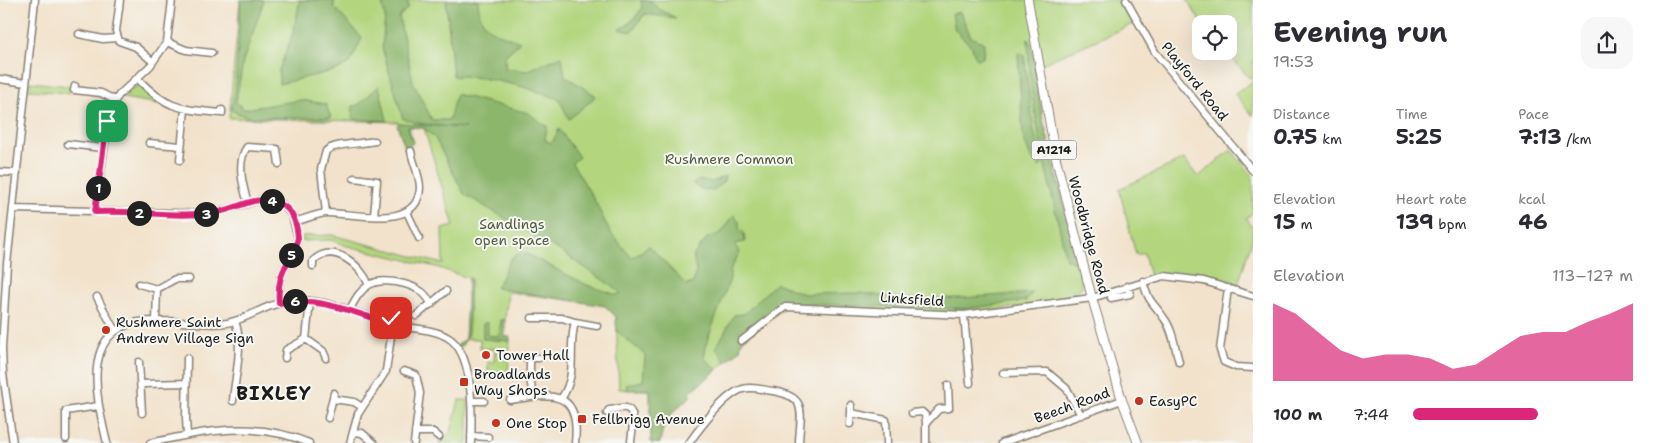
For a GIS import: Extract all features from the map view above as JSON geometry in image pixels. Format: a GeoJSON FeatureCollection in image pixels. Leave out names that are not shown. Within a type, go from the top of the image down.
{"type":"FeatureCollection","features":[{"type":"Feature","properties":{"kind":"main road","name":"Woodbridge Road"},"geometry":{"type":"LineString","coordinates":[[1028,0],[1052,139],[1092,298],[1122,400],[1138,443]]}},
{"type":"Feature","properties":{"kind":"street"},"geometry":{"type":"LineString","coordinates":[[13,443],[3,374],[2,348],[13,209],[35,0]]}},
{"type":"Feature","properties":{"kind":"street"},"geometry":{"type":"LineString","coordinates":[[120,0],[116,32],[119,41],[141,51],[152,61]]}},
{"type":"Feature","properties":{"kind":"street"},"geometry":{"type":"LineString","coordinates":[[95,212],[108,115],[115,100],[138,79],[167,42],[172,0]]}},
{"type":"Feature","properties":{"kind":"street","name":"Playford Road"},"geometry":{"type":"LineString","coordinates":[[1126,0],[1155,52],[1253,171]]}},
{"type":"Feature","properties":{"kind":"street"},"geometry":{"type":"LineString","coordinates":[[79,34],[103,39],[118,38]]}},
{"type":"Feature","properties":{"kind":"street"},"geometry":{"type":"LineString","coordinates":[[167,42],[186,50],[212,53]]}},
{"type":"Feature","properties":{"kind":"street"},"geometry":{"type":"LineString","coordinates":[[0,79],[26,83]]}},
{"type":"Feature","properties":{"kind":"street"},"geometry":{"type":"LineString","coordinates":[[138,79],[162,102],[185,109],[222,113],[222,110]]}},
{"type":"Feature","properties":{"kind":"street"},"geometry":{"type":"LineString","coordinates":[[75,86],[74,90],[101,93],[115,100]]}},
{"type":"Feature","properties":{"kind":"street"},"geometry":{"type":"LineString","coordinates":[[180,160],[185,109]]}},
{"type":"Feature","properties":{"kind":"street"},"geometry":{"type":"LineString","coordinates":[[326,213],[322,169],[326,152],[335,145],[356,145],[375,141]]}},
{"type":"Feature","properties":{"kind":"street"},"geometry":{"type":"LineString","coordinates":[[149,143],[180,146]]}},
{"type":"Feature","properties":{"kind":"street"},"geometry":{"type":"LineString","coordinates":[[68,144],[103,148]]}},
{"type":"Feature","properties":{"kind":"street"},"geometry":{"type":"LineString","coordinates":[[248,203],[242,181],[244,151],[247,147],[277,149],[279,164]]}},
{"type":"Feature","properties":{"kind":"street"},"geometry":{"type":"LineString","coordinates":[[295,222],[326,213],[394,217],[407,212],[416,203],[420,190],[419,176],[411,151]]}},
{"type":"Feature","properties":{"kind":"street"},"geometry":{"type":"LineString","coordinates":[[0,172],[17,174]]}},
{"type":"Feature","properties":{"kind":"street"},"geometry":{"type":"LineString","coordinates":[[354,178],[377,181],[374,216]]}},
{"type":"Feature","properties":{"kind":"street"},"geometry":{"type":"LineString","coordinates":[[13,209],[212,214],[259,200],[275,201],[287,209],[295,222],[298,238],[279,282],[279,303]]}},
{"type":"Feature","properties":{"kind":"street"},"geometry":{"type":"LineString","coordinates":[[407,212],[419,238]]}},
{"type":"Feature","properties":{"kind":"street"},"geometry":{"type":"LineString","coordinates":[[313,266],[313,261],[318,256],[326,254],[347,258],[358,266],[369,285]]}},
{"type":"Feature","properties":{"kind":"street","name":"Linksfield"},"geometry":{"type":"LineString","coordinates":[[741,342],[785,307],[964,315],[1092,298],[1164,276],[1179,276],[1253,296]]}},
{"type":"Feature","properties":{"kind":"street"},"geometry":{"type":"LineString","coordinates":[[139,284],[157,289],[175,279],[189,279]]}},
{"type":"Feature","properties":{"kind":"street"},"geometry":{"type":"LineString","coordinates":[[1143,281],[1151,304],[1164,318],[1171,332],[1179,362]]}},
{"type":"Feature","properties":{"kind":"street"},"geometry":{"type":"LineString","coordinates":[[350,310],[357,295],[369,285],[377,282],[393,282],[414,288],[423,293],[432,304]]}},
{"type":"Feature","properties":{"kind":"street"},"geometry":{"type":"LineString","coordinates":[[1111,298],[1130,294],[1127,286]]}},
{"type":"Feature","properties":{"kind":"street"},"geometry":{"type":"LineString","coordinates":[[1228,288],[1220,350],[1224,362],[1236,367],[1253,368]]}},
{"type":"Feature","properties":{"kind":"street"},"geometry":{"type":"LineString","coordinates":[[156,321],[157,289]]}},
{"type":"Feature","properties":{"kind":"street"},"geometry":{"type":"LineString","coordinates":[[416,316],[446,291]]}},
{"type":"Feature","properties":{"kind":"street"},"geometry":{"type":"LineString","coordinates":[[97,297],[115,331]]}},
{"type":"Feature","properties":{"kind":"street"},"geometry":{"type":"LineString","coordinates":[[306,339],[310,301]]}},
{"type":"Feature","properties":{"kind":"street"},"geometry":{"type":"LineString","coordinates":[[107,443],[98,406],[96,382],[98,359],[107,340],[115,331],[136,321],[213,324],[235,321],[279,303],[310,301],[350,310],[387,323],[392,330],[386,371],[362,407],[350,443]]}},
{"type":"Feature","properties":{"kind":"street"},"geometry":{"type":"LineString","coordinates":[[964,315],[970,383]]}},
{"type":"Feature","properties":{"kind":"street"},"geometry":{"type":"LineString","coordinates":[[387,323],[389,319],[395,318],[399,326]]}},
{"type":"Feature","properties":{"kind":"street"},"geometry":{"type":"LineString","coordinates":[[532,318],[562,318],[592,324]]}},
{"type":"Feature","properties":{"kind":"street"},"geometry":{"type":"LineString","coordinates":[[233,401],[239,347],[239,332],[235,321]]}},
{"type":"Feature","properties":{"kind":"street"},"geometry":{"type":"LineString","coordinates":[[561,399],[571,381],[570,345],[575,322]]}},
{"type":"Feature","properties":{"kind":"street"},"geometry":{"type":"LineString","coordinates":[[392,330],[399,326],[430,331],[450,338],[466,364],[471,401],[471,440],[488,437]]}},
{"type":"Feature","properties":{"kind":"street"},"geometry":{"type":"LineString","coordinates":[[285,358],[286,350],[306,339]]}},
{"type":"Feature","properties":{"kind":"street"},"geometry":{"type":"LineString","coordinates":[[306,339],[323,351],[326,358]]}},
{"type":"Feature","properties":{"kind":"street"},"geometry":{"type":"LineString","coordinates":[[533,396],[526,357],[539,358]]}},
{"type":"Feature","properties":{"kind":"street"},"geometry":{"type":"LineString","coordinates":[[187,358],[187,435]]}},
{"type":"Feature","properties":{"kind":"street"},"geometry":{"type":"LineString","coordinates":[[139,362],[142,413]]}},
{"type":"Feature","properties":{"kind":"street"},"geometry":{"type":"LineString","coordinates":[[404,371],[413,373],[418,378],[420,393],[414,443]]}},
{"type":"Feature","properties":{"kind":"street"},"geometry":{"type":"LineString","coordinates":[[1002,373],[1047,372],[1067,389],[1081,415]]}},
{"type":"Feature","properties":{"kind":"street"},"geometry":{"type":"LineString","coordinates":[[141,384],[186,383]]}},
{"type":"Feature","properties":{"kind":"street"},"geometry":{"type":"LineString","coordinates":[[926,423],[939,409],[949,408],[948,385]]}},
{"type":"Feature","properties":{"kind":"street"},"geometry":{"type":"LineString","coordinates":[[689,443],[733,394],[740,389],[753,388],[788,394],[797,401],[800,410],[799,443]]}},
{"type":"Feature","properties":{"kind":"street"},"geometry":{"type":"LineString","coordinates":[[510,400],[547,395],[561,399],[572,409],[575,418],[575,443]]}},
{"type":"Feature","properties":{"kind":"street"},"geometry":{"type":"LineString","coordinates":[[328,418],[333,396],[354,402],[362,407]]}},
{"type":"Feature","properties":{"kind":"street","name":"Beech Road"},"geometry":{"type":"LineString","coordinates":[[1002,443],[1122,400]]}},
{"type":"Feature","properties":{"kind":"street"},"geometry":{"type":"LineString","coordinates":[[471,401],[484,401]]}},
{"type":"Feature","properties":{"kind":"street"},"geometry":{"type":"LineString","coordinates":[[850,424],[851,405]]}},
{"type":"Feature","properties":{"kind":"street"},"geometry":{"type":"LineString","coordinates":[[66,439],[66,411],[98,406]]}},
{"type":"Feature","properties":{"kind":"street"},"geometry":{"type":"LineString","coordinates":[[608,410],[625,408],[632,412],[634,416],[631,443]]}},
{"type":"Feature","properties":{"kind":"street"},"geometry":{"type":"LineString","coordinates":[[912,413],[922,412],[925,415],[926,443]]}},
{"type":"Feature","properties":{"kind":"street"},"geometry":{"type":"LineString","coordinates":[[851,413],[886,420],[887,443]]}},
{"type":"Feature","properties":{"kind":"street"},"geometry":{"type":"LineString","coordinates":[[150,443],[187,435],[251,428],[309,443]]}},
{"type":"Feature","properties":{"kind":"street"},"geometry":{"type":"LineString","coordinates":[[354,432],[362,433],[374,443]]}},
{"type":"Feature","properties":{"kind":"street"},"geometry":{"type":"LineString","coordinates":[[415,432],[432,432],[439,437]]}},
{"type":"Feature","properties":{"kind":"green space","name":"Rushmere Common"},"geometry":{"type":"Polygon","coordinates":[[[240,0],[1123,0],[1135,23],[1035,67],[1043,120],[1077,253],[1082,287],[1063,300],[964,315],[785,307],[741,342],[740,350],[689,393],[691,396],[666,421],[660,443],[651,443],[650,390],[619,389],[616,317],[605,305],[508,292],[505,320],[501,320],[499,336],[488,336],[483,323],[483,339],[510,341],[508,374],[488,374],[488,362],[494,362],[495,349],[480,349],[480,339],[468,339],[467,293],[471,279],[436,267],[347,246],[331,240],[301,241],[302,236],[332,235],[443,264],[442,229],[454,226],[424,128],[408,127],[413,143],[406,150],[398,122],[229,118],[240,0]]]}},
{"type":"Feature","properties":{"kind":"green space"},"geometry":{"type":"Polygon","coordinates":[[[241,0],[263,0],[263,3],[243,61],[236,102],[244,109],[301,100],[326,104],[331,118],[247,117],[231,110],[235,92],[241,0]]]}},
{"type":"Feature","properties":{"kind":"green space"},"geometry":{"type":"Polygon","coordinates":[[[300,0],[334,0],[334,7],[362,38],[350,63],[337,70],[279,84],[279,70],[293,33],[300,0]]]}},
{"type":"Feature","properties":{"kind":"green space"},"geometry":{"type":"Polygon","coordinates":[[[381,0],[408,0],[408,8],[399,17],[413,82],[432,120],[449,120],[456,94],[528,113],[547,126],[545,140],[552,143],[559,129],[579,157],[572,163],[594,199],[610,232],[632,258],[649,246],[686,285],[693,283],[696,271],[693,256],[707,238],[721,233],[734,215],[739,222],[739,228],[744,233],[745,242],[734,244],[740,252],[730,270],[730,279],[707,341],[704,358],[717,370],[689,393],[691,396],[666,421],[660,443],[651,443],[650,390],[626,390],[627,384],[643,381],[645,355],[617,331],[616,317],[605,306],[496,288],[511,258],[523,252],[587,285],[617,295],[620,294],[619,291],[562,252],[464,194],[435,138],[424,128],[408,127],[413,143],[406,150],[397,125],[399,123],[465,128],[427,125],[403,119],[382,48],[385,16],[381,0]]]}},
{"type":"Feature","properties":{"kind":"green space"},"geometry":{"type":"Polygon","coordinates":[[[446,0],[478,0],[481,18],[490,29],[520,42],[505,56],[505,68],[526,71],[562,56],[565,76],[595,95],[593,99],[569,119],[559,99],[507,83],[466,76],[453,76],[446,0]]]}},
{"type":"Feature","properties":{"kind":"green space"},"geometry":{"type":"Polygon","coordinates":[[[641,0],[650,0],[659,9],[676,18],[645,14],[631,32],[619,29],[637,15],[642,8],[641,0]]]}},
{"type":"Feature","properties":{"kind":"green space"},"geometry":{"type":"Polygon","coordinates":[[[1187,0],[1253,0],[1253,77],[1250,79],[1234,60],[1237,60],[1237,15],[1196,15],[1187,0]]]}},
{"type":"Feature","properties":{"kind":"green space"},"geometry":{"type":"Polygon","coordinates":[[[960,12],[971,37],[984,43],[983,58],[976,59],[972,47],[955,30],[952,14],[960,12]]]}},
{"type":"Feature","properties":{"kind":"green space"},"geometry":{"type":"Polygon","coordinates":[[[1028,39],[1031,44],[1043,120],[1076,255],[1075,263],[1066,259],[1042,149],[1032,94],[1028,39]]]}},
{"type":"Feature","properties":{"kind":"green space"},"geometry":{"type":"Polygon","coordinates":[[[1018,53],[1024,54],[1034,131],[1043,163],[1040,167],[1031,158],[1023,137],[1018,53]]]}},
{"type":"Feature","properties":{"kind":"green space"},"geometry":{"type":"Polygon","coordinates":[[[1253,81],[1253,116],[1235,94],[1253,81]]]}},
{"type":"Feature","properties":{"kind":"green space"},"geometry":{"type":"Polygon","coordinates":[[[30,82],[70,86],[69,93],[29,90],[30,82]]]}},
{"type":"Feature","properties":{"kind":"green space"},"geometry":{"type":"Polygon","coordinates":[[[141,85],[159,104],[123,98],[132,88],[141,85]]]}},
{"type":"Feature","properties":{"kind":"green space"},"geometry":{"type":"Polygon","coordinates":[[[379,86],[387,121],[352,119],[353,106],[358,105],[379,86]]]}},
{"type":"Feature","properties":{"kind":"green space"},"geometry":{"type":"Polygon","coordinates":[[[1231,150],[1253,176],[1253,213],[1246,218],[1253,227],[1253,237],[1237,288],[1183,275],[1150,277],[1144,253],[1136,255],[1119,189],[1184,159],[1198,177],[1231,150]]]}},
{"type":"Feature","properties":{"kind":"green space"},"geometry":{"type":"Polygon","coordinates":[[[725,176],[724,181],[713,191],[701,189],[693,184],[699,180],[712,182],[725,176]]]}},
{"type":"Feature","properties":{"kind":"green space"},"geometry":{"type":"Polygon","coordinates":[[[468,278],[471,279],[469,326],[464,343],[459,349],[456,347],[465,338],[468,278]]]}},
{"type":"Feature","properties":{"kind":"green space"},"geometry":{"type":"Polygon","coordinates":[[[776,283],[804,294],[860,293],[905,299],[962,298],[1032,293],[1026,301],[966,309],[806,304],[785,307],[741,342],[740,350],[726,362],[716,348],[734,315],[744,314],[776,283]]]}},
{"type":"Feature","properties":{"kind":"green space"},"geometry":{"type":"Polygon","coordinates":[[[501,320],[505,320],[505,337],[510,337],[510,341],[483,339],[483,323],[488,323],[488,336],[499,336],[501,320]]]}},
{"type":"Feature","properties":{"kind":"green space"},"geometry":{"type":"Polygon","coordinates":[[[459,400],[468,400],[468,443],[438,443],[451,432],[459,400]]]}},
{"type":"Feature","properties":{"kind":"place","name":"Rushmere Saint Andrew Village Sign"},"geometry":{"type":"Point","coordinates":[106,330]}},
{"type":"Feature","properties":{"kind":"place","name":"Tower Hall"},"geometry":{"type":"Point","coordinates":[486,355]}},
{"type":"Feature","properties":{"kind":"place","name":"Broadlands Way Shops"},"geometry":{"type":"Point","coordinates":[464,382]}},
{"type":"Feature","properties":{"kind":"place","name":"EasyPC"},"geometry":{"type":"Point","coordinates":[1139,401]}},
{"type":"Feature","properties":{"kind":"place","name":"Fellbrigg Avenue"},"geometry":{"type":"Point","coordinates":[582,419]}},
{"type":"Feature","properties":{"kind":"place","name":"One Stop"},"geometry":{"type":"Point","coordinates":[496,423]}},
{"type":"Feature","properties":{"kind":"district","name":"BIXLEY"},"geometry":{"type":"Point","coordinates":[274,393]}},
{"type":"Feature","properties":{"kind":"route"},"geometry":{"type":"LineString","coordinates":[[107,121],[95,212],[212,214],[259,200],[275,201],[282,204],[292,215],[297,228],[298,238],[279,282],[279,303],[310,301],[332,304],[387,323],[391,318]]}},
{"type":"Feature","properties":{"kind":"park label","name":"Sandlings open space"},"geometry":{"type":"Point","coordinates":[512,232]}}]}
